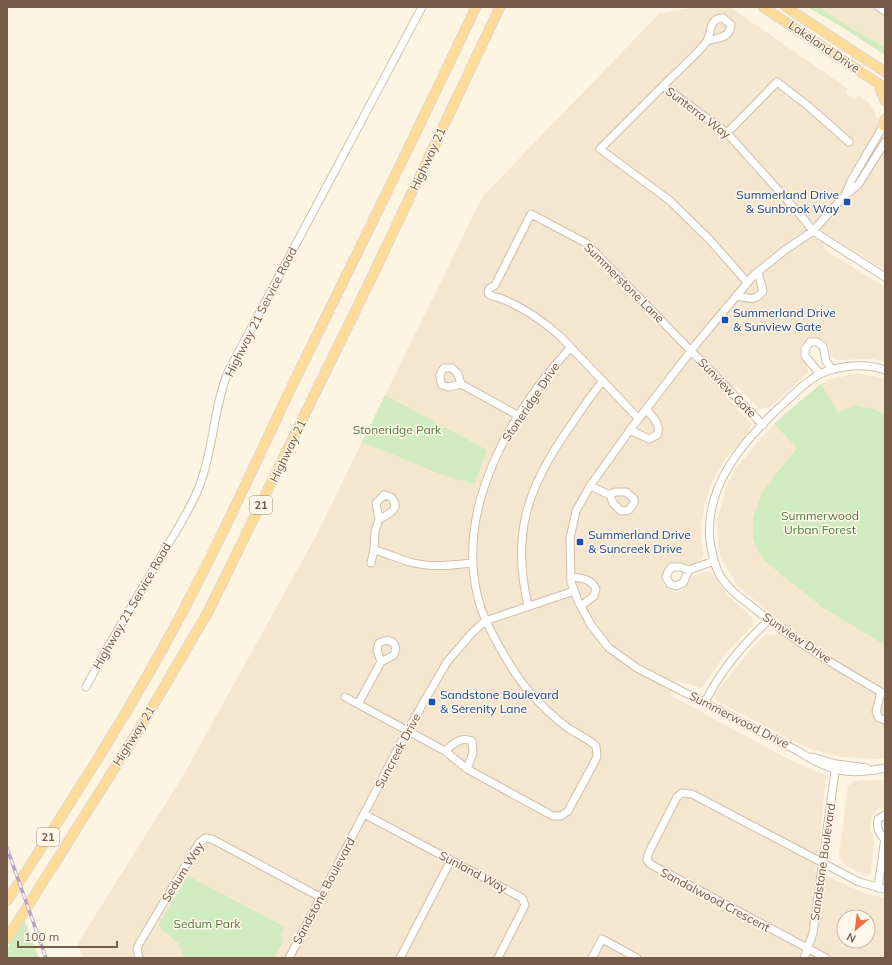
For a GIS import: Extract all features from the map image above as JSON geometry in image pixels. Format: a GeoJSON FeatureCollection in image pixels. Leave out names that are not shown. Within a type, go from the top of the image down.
{"type":"FeatureCollection","features":[{"type":"Feature","properties":{"kind":"main road","name":"Highway 21"},"geometry":{"type":"LineString","coordinates":[[7,900],[106,746],[168,639],[203,574],[476,7]]}},
{"type":"Feature","properties":{"kind":"main road","name":"Highway 21"},"geometry":{"type":"LineString","coordinates":[[7,939],[143,723],[208,612],[357,308],[500,7]]}},
{"type":"Feature","properties":{"kind":"main road","name":"Lakeland Drive"},"geometry":{"type":"LineString","coordinates":[[764,7],[883,85]]}},
{"type":"Feature","properties":{"kind":"main road","name":"Lakeland Drive"},"geometry":{"type":"LineString","coordinates":[[786,7],[885,72]]}},
{"type":"Feature","properties":{"kind":"main road"},"geometry":{"type":"LineString","coordinates":[[883,85],[885,101]]}},
{"type":"Feature","properties":{"kind":"street","name":"Highway 21 Service Road"},"geometry":{"type":"LineString","coordinates":[[86,687],[118,627],[135,601],[193,500],[209,458],[219,400],[231,367],[422,7]]}},
{"type":"Feature","properties":{"kind":"street"},"geometry":{"type":"LineString","coordinates":[[879,7],[885,11]]}},
{"type":"Feature","properties":{"kind":"street"},"geometry":{"type":"LineString","coordinates":[[663,86],[707,41]]}},
{"type":"Feature","properties":{"kind":"street"},"geometry":{"type":"LineString","coordinates":[[727,133],[777,82],[807,105],[849,142]]}},
{"type":"Feature","properties":{"kind":"street","name":"Sunterra Way"},"geometry":{"type":"LineString","coordinates":[[747,282],[709,239],[670,200],[600,149],[663,86],[727,133],[813,230],[885,277]]}},
{"type":"Feature","properties":{"kind":"street"},"geometry":{"type":"LineString","coordinates":[[845,195],[851,181],[884,123]]}},
{"type":"Feature","properties":{"kind":"street"},"geometry":{"type":"LineString","coordinates":[[845,195],[858,184],[885,142]]}},
{"type":"Feature","properties":{"kind":"street","name":"Summerwood Drive"},"geometry":{"type":"LineString","coordinates":[[845,195],[813,230],[747,282],[638,418],[590,486],[576,511],[570,538],[571,577],[574,591],[591,625],[609,648],[637,668],[798,751],[820,765],[882,769]]}},
{"type":"Feature","properties":{"kind":"street","name":"Summerstone Lane"},"geometry":{"type":"LineString","coordinates":[[638,418],[571,347],[545,324],[500,298],[491,296],[488,293],[489,289],[495,285],[531,214],[586,243],[691,351]]}},
{"type":"Feature","properties":{"kind":"street"},"geometry":{"type":"LineString","coordinates":[[736,296],[754,299],[759,297],[763,291],[758,272]]}},
{"type":"Feature","properties":{"kind":"street"},"geometry":{"type":"LineString","coordinates":[[820,374],[805,356],[805,348],[810,342],[817,342],[823,346],[826,361],[832,370]]}},
{"type":"Feature","properties":{"kind":"street","name":"Stoneridge Drive"},"geometry":{"type":"LineString","coordinates":[[467,769],[553,816],[561,816],[568,811],[597,756],[596,746],[563,724],[527,689],[507,661],[485,621],[478,598],[473,564],[476,518],[480,496],[496,456],[519,416],[571,347]]}},
{"type":"Feature","properties":{"kind":"street","name":"Sunview Gate"},"geometry":{"type":"LineString","coordinates":[[691,351],[763,425]]}},
{"type":"Feature","properties":{"kind":"street","name":"Sunview Drive"},"geometry":{"type":"LineString","coordinates":[[885,370],[862,366],[832,370],[820,374],[798,390],[746,443],[729,466],[718,485],[711,511],[709,532],[714,561],[720,575],[734,592],[780,630],[883,693],[876,712],[879,718],[885,720]]}},
{"type":"Feature","properties":{"kind":"street"},"geometry":{"type":"LineString","coordinates":[[528,605],[521,566],[522,540],[526,513],[534,486],[550,455],[603,381]]}},
{"type":"Feature","properties":{"kind":"street"},"geometry":{"type":"LineString","coordinates":[[461,384],[519,416]]}},
{"type":"Feature","properties":{"kind":"street"},"geometry":{"type":"LineString","coordinates":[[630,430],[648,438],[657,436],[659,429],[658,423],[646,409]]}},
{"type":"Feature","properties":{"kind":"street"},"geometry":{"type":"LineString","coordinates":[[590,486],[610,495]]}},
{"type":"Feature","properties":{"kind":"street"},"geometry":{"type":"LineString","coordinates":[[371,563],[374,550],[375,532],[380,519]]}},
{"type":"Feature","properties":{"kind":"street"},"geometry":{"type":"LineString","coordinates":[[374,550],[409,562],[424,565],[440,566],[473,564]]}},
{"type":"Feature","properties":{"kind":"street"},"geometry":{"type":"LineString","coordinates":[[689,570],[714,561]]}},
{"type":"Feature","properties":{"kind":"street"},"geometry":{"type":"LineString","coordinates":[[571,577],[588,580],[593,583],[596,589],[594,596],[581,606]]}},
{"type":"Feature","properties":{"kind":"street","name":"Suncreek Drive"},"geometry":{"type":"LineString","coordinates":[[358,825],[447,662],[471,634],[485,621],[528,605],[574,591]]}},
{"type":"Feature","properties":{"kind":"street"},"geometry":{"type":"LineString","coordinates":[[705,702],[716,681],[730,660],[745,642],[768,621]]}},
{"type":"Feature","properties":{"kind":"street"},"geometry":{"type":"LineString","coordinates":[[358,704],[381,662]]}},
{"type":"Feature","properties":{"kind":"street"},"geometry":{"type":"LineString","coordinates":[[344,697],[445,751],[467,769],[473,753],[472,741],[466,738],[459,739],[445,751]]}},
{"type":"Feature","properties":{"kind":"street","name":"Sandstone Boulevard"},"geometry":{"type":"LineString","coordinates":[[804,958],[813,933],[824,865],[836,767]]}},
{"type":"Feature","properties":{"kind":"street","name":"Sandalwood Crescent"},"geometry":{"type":"LineString","coordinates":[[808,948],[653,868],[647,860],[649,852],[677,797],[682,793],[692,794],[824,865]]}},
{"type":"Feature","properties":{"kind":"street","name":"Sunland Way"},"geometry":{"type":"LineString","coordinates":[[364,814],[518,895],[525,902],[525,905],[498,958]]}},
{"type":"Feature","properties":{"kind":"street"},"geometry":{"type":"LineString","coordinates":[[824,865],[859,882],[881,889],[885,838],[878,830],[877,825],[878,820],[885,815]]}},
{"type":"Feature","properties":{"kind":"street","name":"Sandstone Boulevard"},"geometry":{"type":"LineString","coordinates":[[289,958],[358,825]]}},
{"type":"Feature","properties":{"kind":"street","name":"Sedum Way"},"geometry":{"type":"LineString","coordinates":[[139,958],[139,944],[199,843],[205,838],[212,839],[320,897]]}},
{"type":"Feature","properties":{"kind":"street"},"geometry":{"type":"LineString","coordinates":[[400,958],[451,860]]}},
{"type":"Feature","properties":{"kind":"street"},"geometry":{"type":"LineString","coordinates":[[592,958],[602,940],[637,958]]}},
{"type":"Feature","properties":{"kind":"street"},"geometry":{"type":"LineString","coordinates":[[808,948],[826,958]]}},
{"type":"Feature","properties":{"kind":"shaded area"},"geometry":{"type":"Polygon","coordinates":[[[697,7],[730,7],[848,89],[845,93],[855,100],[858,96],[869,103],[877,118],[885,123],[885,270],[829,235],[823,249],[885,287],[885,362],[873,359],[837,360],[830,355],[829,346],[825,341],[816,337],[807,339],[801,345],[800,356],[807,364],[808,373],[770,407],[760,409],[736,385],[726,397],[752,424],[746,435],[725,459],[713,480],[705,502],[701,527],[702,549],[704,554],[701,560],[693,565],[673,562],[666,567],[661,576],[664,585],[672,591],[678,593],[683,590],[694,575],[706,571],[712,573],[728,596],[752,617],[753,625],[725,654],[702,688],[677,681],[670,695],[790,760],[826,776],[819,849],[815,871],[866,894],[885,898],[885,958],[83,958],[78,943],[183,776],[316,536],[483,196],[660,13],[697,7]]]}},
{"type":"Feature","properties":{"kind":"shaded area"},"geometry":{"type":"Polygon","coordinates":[[[819,7],[885,7],[885,47],[849,27],[819,7]]]}},
{"type":"Feature","properties":{"kind":"shaded area"},"geometry":{"type":"Polygon","coordinates":[[[858,373],[885,379],[885,758],[880,759],[842,757],[809,749],[717,701],[715,694],[750,650],[766,634],[777,635],[784,624],[737,586],[719,553],[717,522],[726,486],[737,467],[758,442],[780,418],[810,392],[821,384],[832,379],[858,373]]]}},
{"type":"Feature","properties":{"kind":"shaded area"},"geometry":{"type":"Polygon","coordinates":[[[885,780],[885,809],[878,808],[872,817],[870,829],[874,840],[871,872],[866,876],[844,864],[839,854],[848,786],[854,781],[885,780]]]}},
{"type":"Feature","properties":{"kind":"green space"},"geometry":{"type":"Polygon","coordinates":[[[807,7],[819,7],[849,27],[885,47],[885,55],[842,27],[807,7]]]}},
{"type":"Feature","properties":{"kind":"green space","name":"Summerwood Urban Forest"},"geometry":{"type":"Polygon","coordinates":[[[821,384],[838,412],[856,405],[876,410],[885,415],[885,645],[822,607],[772,567],[764,560],[756,547],[753,538],[753,517],[763,491],[797,448],[774,424],[821,384]]]}},
{"type":"Feature","properties":{"kind":"green space","name":"Stoneridge Park"},"geometry":{"type":"Polygon","coordinates":[[[385,395],[487,450],[474,484],[443,475],[362,442],[385,395]]]}},
{"type":"Feature","properties":{"kind":"green space","name":"Sedum Park"},"geometry":{"type":"Polygon","coordinates":[[[188,876],[285,927],[280,935],[284,938],[275,958],[184,958],[178,943],[158,926],[188,876]]]}},
{"type":"Feature","properties":{"kind":"green space"},"geometry":{"type":"Polygon","coordinates":[[[24,918],[39,958],[7,958],[7,950],[24,918]]]}},
{"type":"Feature","properties":{"kind":"railway"},"geometry":{"type":"LineString","coordinates":[[7,848],[46,958]]}},
{"type":"Feature","properties":{"kind":"place","name":"Summerland Drive & Sunbrook Way"},"geometry":{"type":"Point","coordinates":[847,202]}},
{"type":"Feature","properties":{"kind":"place","name":"Summerland Drive & Sunview Gate"},"geometry":{"type":"Point","coordinates":[725,320]}},
{"type":"Feature","properties":{"kind":"place","name":"Summerland Drive & Suncreek Drive"},"geometry":{"type":"Point","coordinates":[580,542]}},
{"type":"Feature","properties":{"kind":"place","name":"Sandstone Boulevard & Serenity Lane"},"geometry":{"type":"Point","coordinates":[432,702]}}]}
